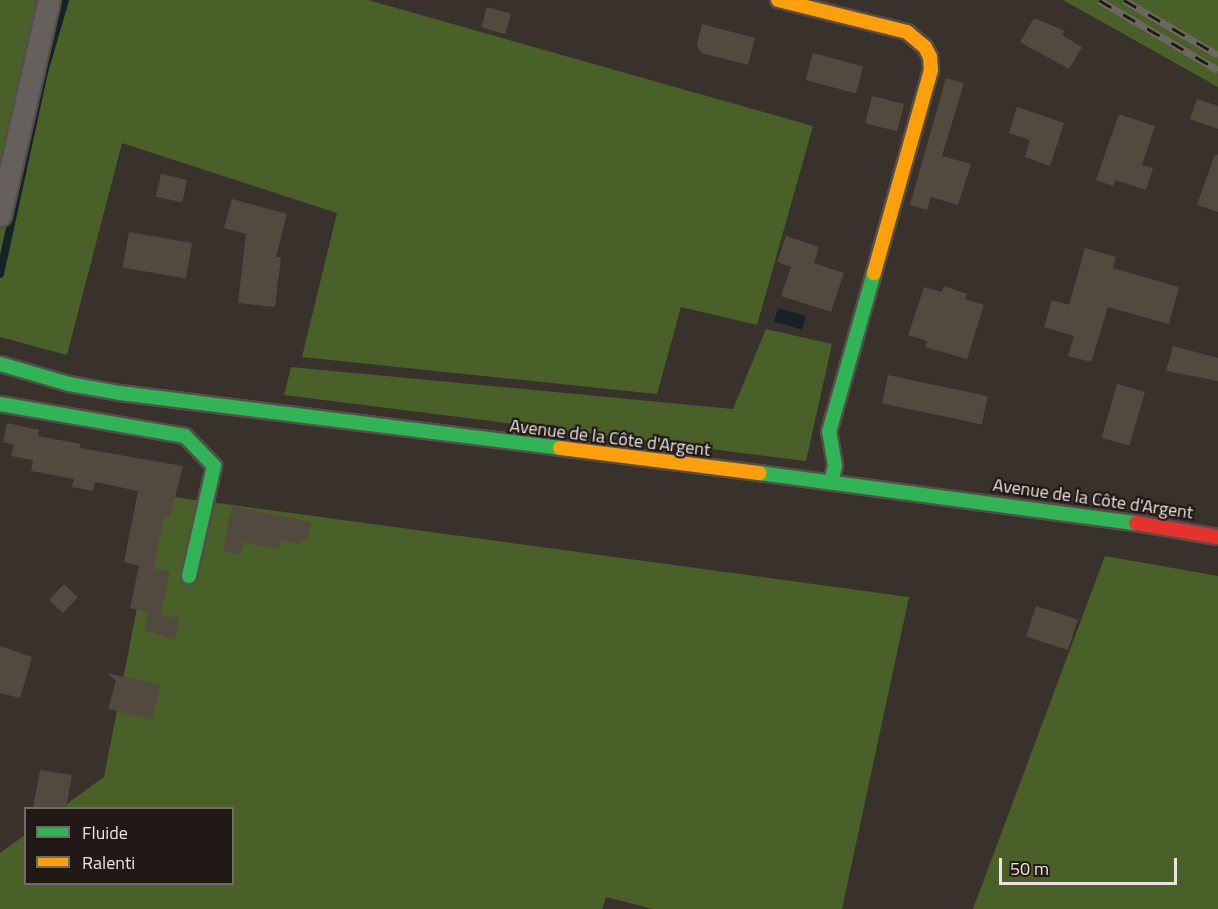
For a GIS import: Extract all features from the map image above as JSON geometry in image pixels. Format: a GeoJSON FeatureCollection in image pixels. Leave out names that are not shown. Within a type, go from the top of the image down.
{"type":"FeatureCollection","features":[{"type":"Feature","properties":{"kind":"main road"},"geometry":{"type":"LineString","coordinates":[[778,0],[907,32],[925,46],[930,57],[931,70],[830,432],[835,465],[831,483]]}},
{"type":"Feature","properties":{"kind":"main road","name":"Avenue de la Côte d'Argent"},"geometry":{"type":"LineString","coordinates":[[0,364],[69,384],[189,402],[1073,512],[1218,537]]}},
{"type":"Feature","properties":{"kind":"main road"},"geometry":{"type":"LineString","coordinates":[[0,404],[185,436],[214,466],[189,576]]}},
{"type":"Feature","properties":{"kind":"street"},"geometry":{"type":"LineString","coordinates":[[0,215],[49,0]]}},
{"type":"Feature","properties":{"kind":"street"},"geometry":{"type":"LineString","coordinates":[[185,436],[189,402]]}},
{"type":"Feature","properties":{"kind":"green space"},"geometry":{"type":"Polygon","coordinates":[[[0,0],[368,0],[813,126],[757,325],[681,307],[657,394],[302,357],[337,213],[122,143],[67,355],[0,337],[0,0]]]}},
{"type":"Feature","properties":{"kind":"green space"},"geometry":{"type":"Polygon","coordinates":[[[1063,0],[1218,0],[1218,87],[1063,0]]]}},
{"type":"Feature","properties":{"kind":"green space"},"geometry":{"type":"Polygon","coordinates":[[[766,329],[832,344],[806,461],[284,395],[291,367],[733,409],[766,329]]]}},
{"type":"Feature","properties":{"kind":"green space"},"geometry":{"type":"Polygon","coordinates":[[[159,495],[909,597],[842,909],[653,909],[606,897],[602,909],[0,909],[0,853],[24,836],[24,885],[234,885],[234,807],[62,807],[104,777],[159,495]]]}},
{"type":"Feature","properties":{"kind":"green space"},"geometry":{"type":"Polygon","coordinates":[[[1105,556],[1218,576],[1218,909],[973,909],[1105,556]]]}},
{"type":"Feature","properties":{"kind":"shaded area"},"geometry":{"type":"Polygon","coordinates":[[[778,308],[806,316],[802,329],[774,321],[778,308]]]}},
{"type":"Feature","properties":{"kind":"building"},"geometry":{"type":"Polygon","coordinates":[[[487,7],[511,14],[505,34],[481,27],[487,7]]]}},
{"type":"Feature","properties":{"kind":"building"},"geometry":{"type":"Polygon","coordinates":[[[1034,18],[1065,31],[1062,35],[1082,47],[1069,69],[1020,42],[1034,18]]]}},
{"type":"Feature","properties":{"kind":"building"},"geometry":{"type":"Polygon","coordinates":[[[702,24],[755,38],[748,65],[701,53],[697,45],[702,24]]]}},
{"type":"Feature","properties":{"kind":"building"},"geometry":{"type":"Polygon","coordinates":[[[813,53],[863,66],[856,94],[806,80],[813,53]]]}},
{"type":"Feature","properties":{"kind":"building"},"geometry":{"type":"Polygon","coordinates":[[[946,78],[964,83],[942,156],[971,164],[958,205],[931,197],[927,210],[910,205],[946,78]]]}},
{"type":"Feature","properties":{"kind":"building"},"geometry":{"type":"Polygon","coordinates":[[[872,96],[904,104],[897,131],[865,123],[872,96]]]}},
{"type":"Feature","properties":{"kind":"building"},"geometry":{"type":"Polygon","coordinates":[[[1197,99],[1218,106],[1218,129],[1190,119],[1197,99]]]}},
{"type":"Feature","properties":{"kind":"building"},"geometry":{"type":"Polygon","coordinates":[[[1017,107],[1064,123],[1050,166],[1025,157],[1030,140],[1009,133],[1017,107]]]}},
{"type":"Feature","properties":{"kind":"building"},"geometry":{"type":"Polygon","coordinates":[[[1119,114],[1155,126],[1142,165],[1153,168],[1146,190],[1115,180],[1113,186],[1096,180],[1119,114]]]}},
{"type":"Feature","properties":{"kind":"building"},"geometry":{"type":"Polygon","coordinates":[[[1215,154],[1218,155],[1218,212],[1197,205],[1215,154]]]}},
{"type":"Feature","properties":{"kind":"building"},"geometry":{"type":"Polygon","coordinates":[[[161,174],[187,180],[182,202],[156,196],[161,174]]]}},
{"type":"Feature","properties":{"kind":"building"},"geometry":{"type":"Polygon","coordinates":[[[232,199],[287,214],[276,257],[281,257],[275,307],[238,303],[246,234],[224,228],[232,199]]]}},
{"type":"Feature","properties":{"kind":"building"},"geometry":{"type":"Polygon","coordinates":[[[129,232],[192,243],[186,279],[123,267],[129,232]]]}},
{"type":"Feature","properties":{"kind":"building"},"geometry":{"type":"Polygon","coordinates":[[[786,236],[819,247],[814,263],[844,273],[831,312],[781,296],[791,267],[777,262],[786,236]]]}},
{"type":"Feature","properties":{"kind":"building"},"geometry":{"type":"Polygon","coordinates":[[[1085,248],[1116,257],[1113,268],[1179,287],[1169,324],[1108,307],[1091,362],[1068,356],[1074,336],[1044,327],[1052,300],[1069,305],[1085,248]]]}},
{"type":"Feature","properties":{"kind":"building"},"geometry":{"type":"Polygon","coordinates":[[[944,286],[967,294],[965,299],[984,305],[967,359],[925,347],[927,341],[908,335],[924,287],[942,292],[944,286]]]}},
{"type":"Feature","properties":{"kind":"building"},"geometry":{"type":"Polygon","coordinates":[[[1173,346],[1218,358],[1218,381],[1166,371],[1173,346]]]}},
{"type":"Feature","properties":{"kind":"building"},"geometry":{"type":"Polygon","coordinates":[[[888,375],[988,396],[982,425],[882,403],[888,375]]]}},
{"type":"Feature","properties":{"kind":"building"},"geometry":{"type":"Polygon","coordinates":[[[1117,384],[1145,392],[1129,446],[1102,438],[1117,384]]]}},
{"type":"Feature","properties":{"kind":"building"},"geometry":{"type":"Polygon","coordinates":[[[7,423],[39,430],[38,436],[80,444],[80,448],[183,466],[170,517],[164,516],[154,568],[170,572],[161,614],[130,608],[139,566],[124,562],[138,491],[95,482],[93,491],[72,487],[74,479],[31,471],[33,460],[11,456],[14,445],[3,442],[7,423]]]}},
{"type":"Feature","properties":{"kind":"building"},"geometry":{"type":"Polygon","coordinates":[[[232,506],[311,522],[308,538],[299,544],[281,540],[279,549],[243,542],[241,555],[223,551],[232,506]]]}},
{"type":"Feature","properties":{"kind":"building"},"geometry":{"type":"Polygon","coordinates":[[[64,584],[78,597],[63,613],[49,600],[64,584]]]}},
{"type":"Feature","properties":{"kind":"building"},"geometry":{"type":"Polygon","coordinates":[[[1036,606],[1078,620],[1068,650],[1026,636],[1036,606]]]}},
{"type":"Feature","properties":{"kind":"building"},"geometry":{"type":"Polygon","coordinates":[[[148,612],[179,618],[175,640],[145,630],[148,612]]]}},
{"type":"Feature","properties":{"kind":"building"},"geometry":{"type":"Polygon","coordinates":[[[0,646],[32,657],[20,698],[0,693],[0,646]]]}},
{"type":"Feature","properties":{"kind":"building"},"geometry":{"type":"Polygon","coordinates":[[[107,673],[161,685],[152,720],[108,709],[116,681],[107,673]]]}},
{"type":"Feature","properties":{"kind":"building"},"geometry":{"type":"Polygon","coordinates":[[[40,770],[72,775],[66,807],[33,807],[40,770]]]}},
{"type":"Feature","properties":{"kind":"waterway"},"geometry":{"type":"LineString","coordinates":[[0,274],[44,72],[65,0]]}},
{"type":"Feature","properties":{"kind":"railway"},"geometry":{"type":"LineString","coordinates":[[1099,0],[1218,70]]}},
{"type":"Feature","properties":{"kind":"railway"},"geometry":{"type":"LineString","coordinates":[[1124,0],[1218,55]]}},
{"type":"Feature","properties":{"kind":"traffic: fast"},"geometry":{"type":"LineString","coordinates":[[831,483],[835,465],[829,432],[874,273]]}},
{"type":"Feature","properties":{"kind":"traffic: fast"},"geometry":{"type":"LineString","coordinates":[[0,364],[69,384],[120,393],[560,448]]}},
{"type":"Feature","properties":{"kind":"traffic: fast"},"geometry":{"type":"LineString","coordinates":[[0,404],[185,436],[214,466],[189,576]]}},
{"type":"Feature","properties":{"kind":"traffic: fast"},"geometry":{"type":"LineString","coordinates":[[759,473],[1136,523]]}},
{"type":"Feature","properties":{"kind":"traffic: slow"},"geometry":{"type":"LineString","coordinates":[[778,0],[907,32],[925,47],[930,57],[931,70],[874,273]]}},
{"type":"Feature","properties":{"kind":"traffic: slow"},"geometry":{"type":"LineString","coordinates":[[560,448],[759,473]]}},
{"type":"Feature","properties":{"kind":"traffic: jam"},"geometry":{"type":"LineString","coordinates":[[1136,523],[1218,537]]}}]}
